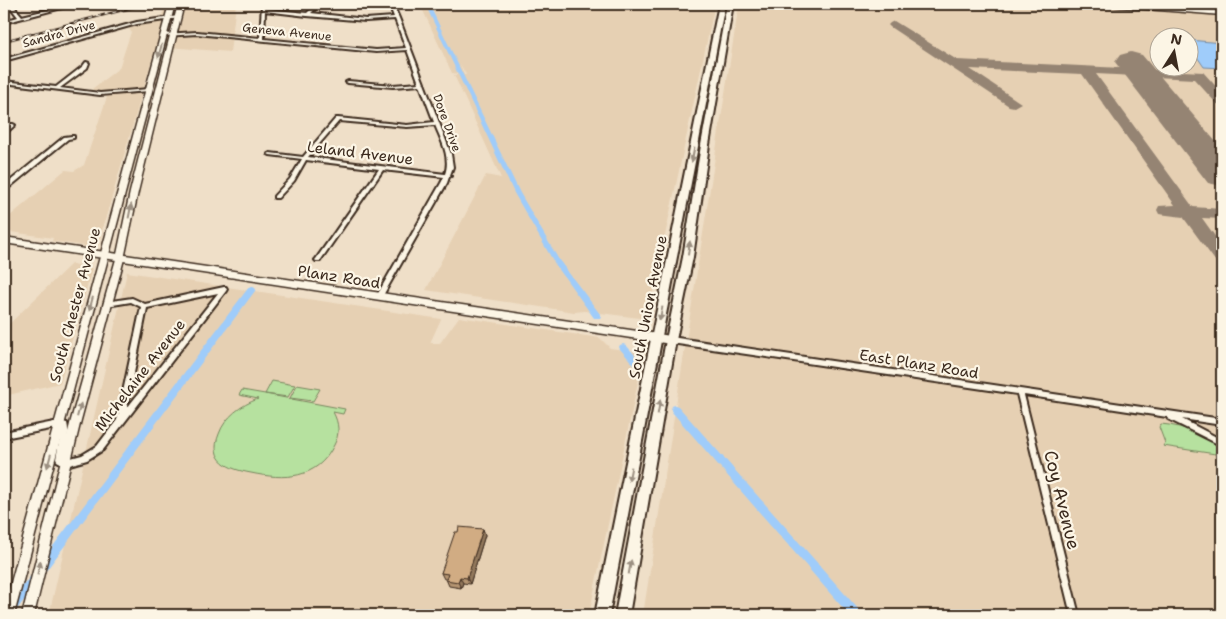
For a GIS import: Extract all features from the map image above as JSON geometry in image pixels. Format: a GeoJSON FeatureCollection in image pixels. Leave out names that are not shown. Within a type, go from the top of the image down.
{"type":"FeatureCollection","features":[{"type":"Feature","properties":{"kind":"main road","name":"South Chester Avenue"},"geometry":{"type":"LineString","coordinates":[[104,257],[172,4]]}},
{"type":"Feature","properties":{"kind":"main road","name":"South Union Avenue"},"geometry":{"type":"LineString","coordinates":[[622,615],[671,340],[688,257],[712,102],[721,31],[722,4]]}},
{"type":"Feature","properties":{"kind":"main road","name":"South Union Avenue"},"geometry":{"type":"LineString","coordinates":[[602,615],[708,77],[730,4]]}},
{"type":"Feature","properties":{"kind":"main road","name":"South Chester Avenue"},"geometry":{"type":"LineString","coordinates":[[120,259],[134,192],[174,34]]}},
{"type":"Feature","properties":{"kind":"main road"},"geometry":{"type":"LineString","coordinates":[[708,77],[712,80],[708,99],[712,102]]}},
{"type":"Feature","properties":{"kind":"main road"},"geometry":{"type":"LineString","coordinates":[[701,112],[704,120],[702,139],[705,145]]}},
{"type":"Feature","properties":{"kind":"main road"},"geometry":{"type":"LineString","coordinates":[[684,196],[696,198]]}},
{"type":"Feature","properties":{"kind":"main road","name":"Planz Road"},"geometry":{"type":"LineString","coordinates":[[104,257],[120,259]]}},
{"type":"Feature","properties":{"kind":"street"},"geometry":{"type":"LineString","coordinates":[[10,4],[21,18]]}},
{"type":"Feature","properties":{"kind":"street"},"geometry":{"type":"LineString","coordinates":[[4,22],[75,4]]}},
{"type":"Feature","properties":{"kind":"street","name":"South Chester Avenue"},"geometry":{"type":"LineString","coordinates":[[174,34],[181,4]]}},
{"type":"Feature","properties":{"kind":"street"},"geometry":{"type":"LineString","coordinates":[[262,39],[264,4]]}},
{"type":"Feature","properties":{"kind":"street"},"geometry":{"type":"LineString","coordinates":[[307,14],[318,4]]}},
{"type":"Feature","properties":{"kind":"street","name":"Dore Drive"},"geometry":{"type":"LineString","coordinates":[[379,297],[448,176],[450,167],[449,154],[391,4]]}},
{"type":"Feature","properties":{"kind":"street"},"geometry":{"type":"LineString","coordinates":[[1108,4],[1222,13]]}},
{"type":"Feature","properties":{"kind":"street"},"geometry":{"type":"LineString","coordinates":[[264,10],[366,20],[397,18]]}},
{"type":"Feature","properties":{"kind":"street","name":"Sandra Drive"},"geometry":{"type":"LineString","coordinates":[[4,60],[131,25],[178,17]]}},
{"type":"Feature","properties":{"kind":"street","name":"Geneva Avenue"},"geometry":{"type":"LineString","coordinates":[[164,35],[197,33],[376,51],[408,49]]}},
{"type":"Feature","properties":{"kind":"street"},"geometry":{"type":"LineString","coordinates":[[56,89],[85,67],[87,63]]}},
{"type":"Feature","properties":{"kind":"street"},"geometry":{"type":"LineString","coordinates":[[4,82],[110,94],[149,90]]}},
{"type":"Feature","properties":{"kind":"street"},"geometry":{"type":"LineString","coordinates":[[348,82],[393,86],[422,84]]}},
{"type":"Feature","properties":{"kind":"street"},"geometry":{"type":"LineString","coordinates":[[276,196],[292,180],[305,158],[338,119],[407,126],[437,123]]}},
{"type":"Feature","properties":{"kind":"street"},"geometry":{"type":"LineString","coordinates":[[4,124],[13,125],[4,132]]}},
{"type":"Feature","properties":{"kind":"street"},"geometry":{"type":"LineString","coordinates":[[4,189],[66,138],[72,137]]}},
{"type":"Feature","properties":{"kind":"street","name":"Leland Avenue"},"geometry":{"type":"LineString","coordinates":[[270,154],[448,176]]}},
{"type":"Feature","properties":{"kind":"street"},"geometry":{"type":"LineString","coordinates":[[318,260],[382,168]]}},
{"type":"Feature","properties":{"kind":"street","name":"Planz Road"},"geometry":{"type":"LineString","coordinates":[[4,240],[104,257]]}},
{"type":"Feature","properties":{"kind":"street","name":"South Chester Avenue"},"geometry":{"type":"LineString","coordinates":[[8,615],[104,257]]}},
{"type":"Feature","properties":{"kind":"street","name":"South Chester Avenue"},"geometry":{"type":"LineString","coordinates":[[28,615],[120,259]]}},
{"type":"Feature","properties":{"kind":"street","name":"Planz Road"},"geometry":{"type":"LineString","coordinates":[[120,259],[671,340]]}},
{"type":"Feature","properties":{"kind":"street","name":"Michelaine Avenue"},"geometry":{"type":"LineString","coordinates":[[66,463],[84,458],[100,448],[224,289],[144,306]]}},
{"type":"Feature","properties":{"kind":"street"},"geometry":{"type":"LineString","coordinates":[[107,304],[132,300],[144,306],[121,421]]}},
{"type":"Feature","properties":{"kind":"street","name":"East Planz Road"},"geometry":{"type":"LineString","coordinates":[[671,340],[1222,422]]}},
{"type":"Feature","properties":{"kind":"street","name":"Coy Avenue"},"geometry":{"type":"LineString","coordinates":[[1020,393],[1075,615]]}},
{"type":"Feature","properties":{"kind":"street","name":"East Planz Road"},"geometry":{"type":"LineString","coordinates":[[1163,414],[1222,443]]}},
{"type":"Feature","properties":{"kind":"street"},"geometry":{"type":"LineString","coordinates":[[4,435],[59,424],[65,427],[60,459],[66,463]]}},
{"type":"Feature","properties":{"kind":"shaded area"},"geometry":{"type":"Polygon","coordinates":[[[165,4],[236,4],[230,52],[156,46],[97,248],[52,241],[53,238],[4,231],[4,221],[65,170],[74,171],[84,165],[107,97],[92,89],[119,68],[131,32],[129,28],[161,19],[165,4]]]}},
{"type":"Feature","properties":{"kind":"shaded area"},"geometry":{"type":"Polygon","coordinates":[[[420,4],[715,4],[647,319],[585,311],[574,312],[426,290],[486,175],[501,178],[454,75],[464,75],[452,73],[420,4]]]}},
{"type":"Feature","properties":{"kind":"shaded area"},"geometry":{"type":"Polygon","coordinates":[[[739,4],[1222,4],[1222,615],[643,615],[739,4]]]}},
{"type":"Feature","properties":{"kind":"shaded area"},"geometry":{"type":"Polygon","coordinates":[[[71,264],[92,269],[60,383],[4,396],[4,364],[9,334],[4,333],[4,329],[71,264]]]}},
{"type":"Feature","properties":{"kind":"shaded area"},"geometry":{"type":"Polygon","coordinates":[[[127,272],[441,319],[430,343],[440,343],[459,317],[600,338],[610,348],[644,353],[589,615],[49,615],[127,272]]]}},
{"type":"Feature","properties":{"kind":"green space"},"geometry":{"type":"Polygon","coordinates":[[[272,381],[295,385],[288,397],[265,394],[272,381]]]}},
{"type":"Feature","properties":{"kind":"green space"},"geometry":{"type":"Polygon","coordinates":[[[297,385],[320,389],[313,401],[290,398],[297,385]]]}},
{"type":"Feature","properties":{"kind":"green space"},"geometry":{"type":"Polygon","coordinates":[[[242,390],[345,409],[343,414],[333,412],[338,424],[338,433],[334,445],[327,457],[309,471],[287,476],[263,475],[235,469],[228,466],[218,457],[216,443],[225,422],[240,408],[258,399],[239,395],[242,390]]]}},
{"type":"Feature","properties":{"kind":"green space"},"geometry":{"type":"Polygon","coordinates":[[[1161,424],[1186,429],[1201,435],[1222,448],[1222,455],[1163,446],[1165,443],[1159,427],[1161,424]]]}},
{"type":"Feature","properties":{"kind":"water"},"geometry":{"type":"Polygon","coordinates":[[[1198,41],[1222,43],[1222,68],[1204,67],[1198,58],[1198,41]]]}},
{"type":"Feature","properties":{"kind":"building"},"geometry":{"type":"Polygon","coordinates":[[[459,527],[483,529],[467,578],[460,577],[458,582],[446,580],[448,574],[441,573],[455,532],[458,532],[459,527]]]}},
{"type":"Feature","properties":{"kind":"waterway"},"geometry":{"type":"LineString","coordinates":[[427,4],[517,193],[557,262],[597,316]]}},
{"type":"Feature","properties":{"kind":"waterway"},"geometry":{"type":"LineString","coordinates":[[7,615],[252,289]]}},
{"type":"Feature","properties":{"kind":"waterway"},"geometry":{"type":"LineString","coordinates":[[623,347],[638,364]]}},
{"type":"Feature","properties":{"kind":"waterway"},"geometry":{"type":"LineString","coordinates":[[675,409],[856,615]]}},
{"type":"Feature","properties":{"kind":"taxiway"},"geometry":{"type":"LineString","coordinates":[[894,25],[954,64]]}},
{"type":"Feature","properties":{"kind":"taxiway"},"geometry":{"type":"LineString","coordinates":[[954,64],[1198,75],[1222,101]]}},
{"type":"Feature","properties":{"kind":"taxiway"},"geometry":{"type":"LineString","coordinates":[[954,64],[1014,103]]}},
{"type":"Feature","properties":{"kind":"taxiway"},"geometry":{"type":"LineString","coordinates":[[1086,70],[1188,212]]}},
{"type":"Feature","properties":{"kind":"taxiway"},"geometry":{"type":"LineString","coordinates":[[1165,210],[1188,212]]}},
{"type":"Feature","properties":{"kind":"taxiway"},"geometry":{"type":"LineString","coordinates":[[1188,212],[1222,214]]}},
{"type":"Feature","properties":{"kind":"taxiway"},"geometry":{"type":"LineString","coordinates":[[1188,212],[1222,258]]}},
{"type":"Feature","properties":{"kind":"runway"},"geometry":{"type":"LineString","coordinates":[[1131,62],[1222,174]]}},
{"type":"Feature","properties":{"kind":"railway"},"geometry":{"type":"LineString","coordinates":[[4,41],[146,4]]}}]}
